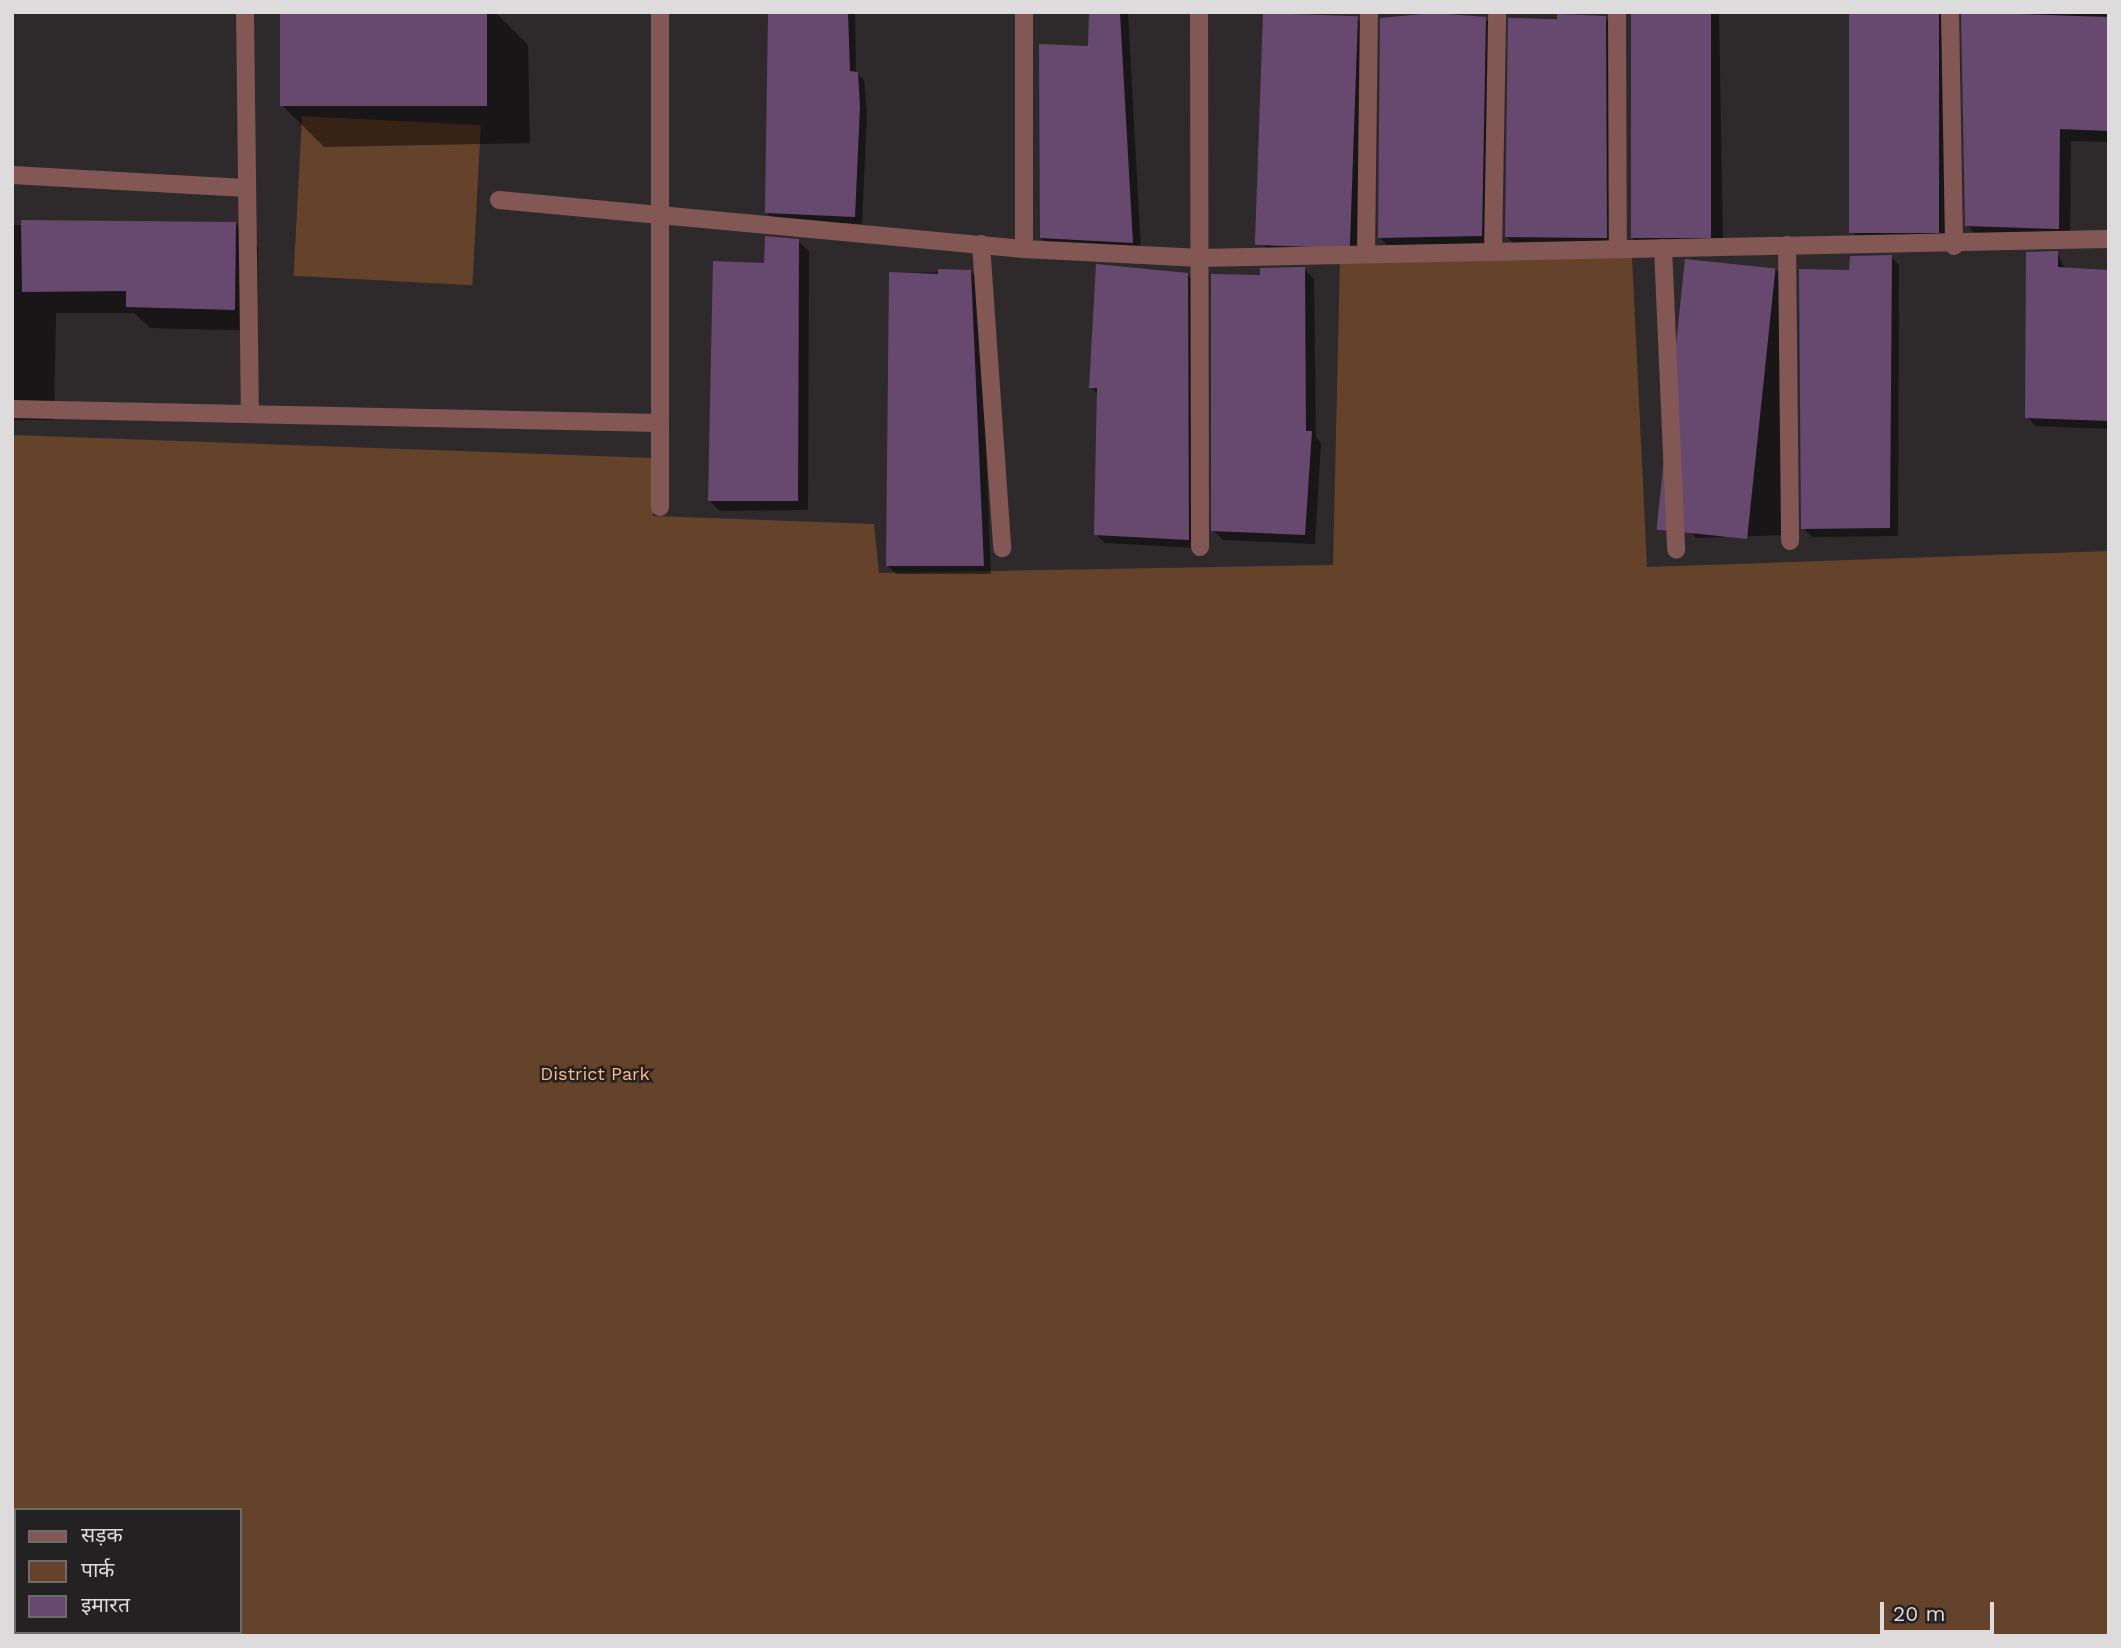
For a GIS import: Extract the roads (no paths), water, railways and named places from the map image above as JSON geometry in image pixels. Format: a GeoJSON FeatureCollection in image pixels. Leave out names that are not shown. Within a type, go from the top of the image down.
{"type":"FeatureCollection","features":[{"type":"Feature","properties":{"kind":"street"},"geometry":{"type":"LineString","coordinates":[[246,12],[250,412]]}},
{"type":"Feature","properties":{"kind":"street"},"geometry":{"type":"LineString","coordinates":[[660,12],[664,216],[659,423],[660,507]]}},
{"type":"Feature","properties":{"kind":"street"},"geometry":{"type":"LineString","coordinates":[[1024,12],[1024,249]]}},
{"type":"Feature","properties":{"kind":"street"},"geometry":{"type":"LineString","coordinates":[[1199,12],[1200,547]]}},
{"type":"Feature","properties":{"kind":"street"},"geometry":{"type":"LineString","coordinates":[[1366,254],[1369,12]]}},
{"type":"Feature","properties":{"kind":"street"},"geometry":{"type":"LineString","coordinates":[[1493,251],[1497,12]]}},
{"type":"Feature","properties":{"kind":"street"},"geometry":{"type":"LineString","coordinates":[[1617,12],[1618,249]]}},
{"type":"Feature","properties":{"kind":"street"},"geometry":{"type":"LineString","coordinates":[[1950,12],[1954,246]]}},
{"type":"Feature","properties":{"kind":"street"},"geometry":{"type":"LineString","coordinates":[[12,175],[246,188]]}},
{"type":"Feature","properties":{"kind":"street"},"geometry":{"type":"LineString","coordinates":[[499,200],[1024,249],[1201,258],[1787,245],[1954,246],[2109,239]]}},
{"type":"Feature","properties":{"kind":"street"},"geometry":{"type":"LineString","coordinates":[[981,244],[1002,548]]}},
{"type":"Feature","properties":{"kind":"street"},"geometry":{"type":"LineString","coordinates":[[1787,245],[1790,541]]}},
{"type":"Feature","properties":{"kind":"street"},"geometry":{"type":"LineString","coordinates":[[1663,247],[1676,550]]}},
{"type":"Feature","properties":{"kind":"street"},"geometry":{"type":"LineString","coordinates":[[12,409],[250,412],[659,423]]}},
{"type":"Feature","properties":{"kind":"park label","name":"District Park"},"geometry":{"type":"Point","coordinates":[595,1074]}}]}
